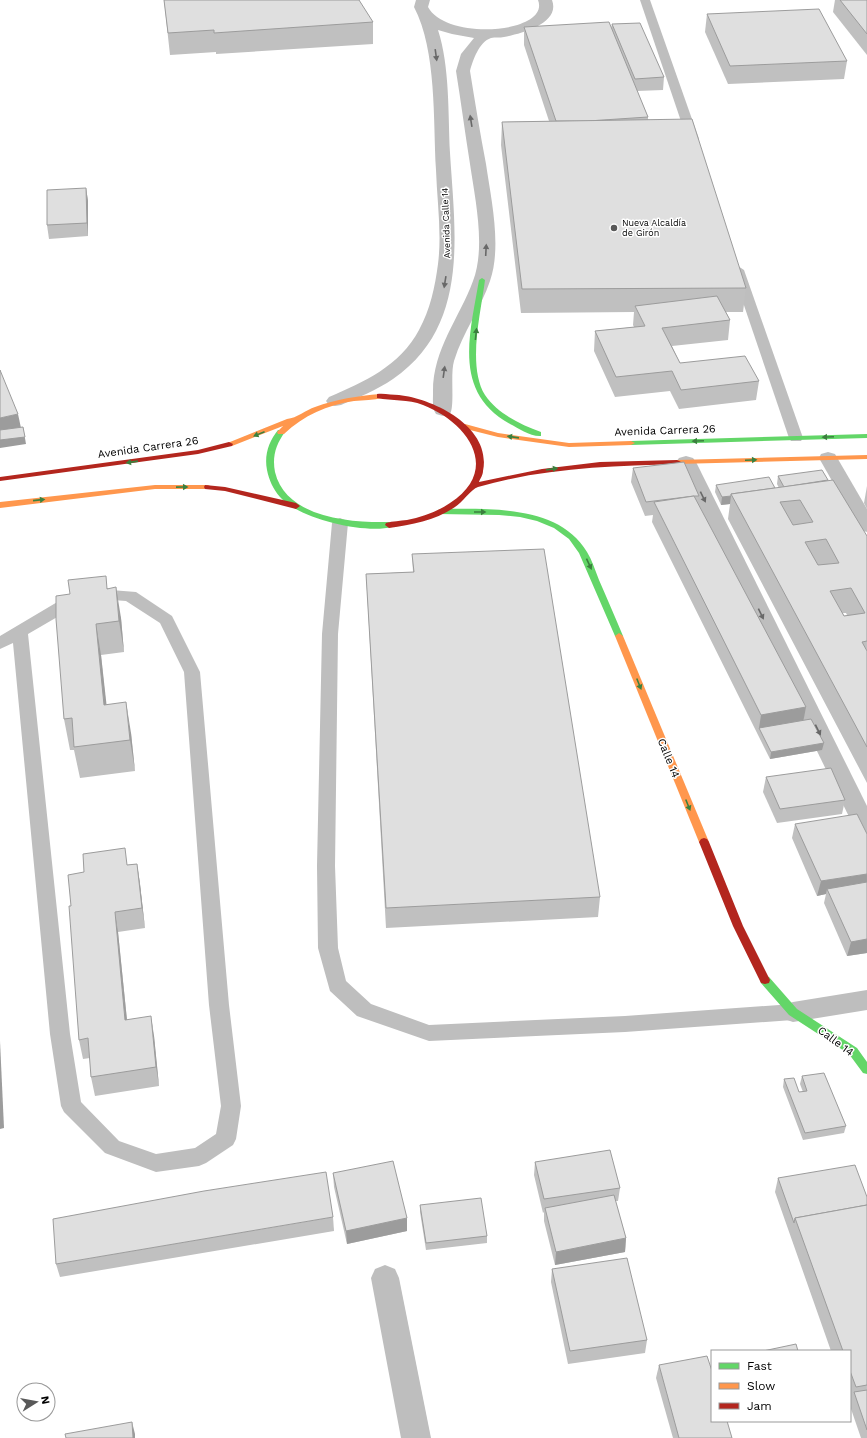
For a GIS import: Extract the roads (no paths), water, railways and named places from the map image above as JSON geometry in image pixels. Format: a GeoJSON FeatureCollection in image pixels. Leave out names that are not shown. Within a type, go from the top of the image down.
{"type":"FeatureCollection","features":[{"type":"Feature","properties":{"kind":"main road"},"geometry":{"type":"LineString","coordinates":[[482,280],[473,355],[476,385],[489,404],[505,418],[526,430],[569,445]]}},
{"type":"Feature","properties":{"kind":"main road"},"geometry":{"type":"LineString","coordinates":[[0,505],[155,487],[195,486],[225,488],[296,506],[316,516],[340,523],[366,526],[392,525],[418,520],[441,512],[459,500],[473,486],[480,470],[481,455],[476,439],[466,426],[443,410],[424,403],[380,396],[357,397],[335,401],[313,409],[295,419],[280,432],[272,447],[268,462],[272,478],[281,493],[296,506]]}},
{"type":"Feature","properties":{"kind":"main road","name":"Avenida Carrera 26"},"geometry":{"type":"LineString","coordinates":[[0,479],[198,452],[238,442],[295,419]]}},
{"type":"Feature","properties":{"kind":"main road","name":"Avenida Carrera 26"},"geometry":{"type":"LineString","coordinates":[[466,426],[498,435],[569,445],[867,436]]}},
{"type":"Feature","properties":{"kind":"main road"},"geometry":{"type":"LineString","coordinates":[[473,486],[514,476],[573,466],[867,457]]}},
{"type":"Feature","properties":{"kind":"main road","name":"Calle 14"},"geometry":{"type":"LineString","coordinates":[[441,512],[489,512],[526,516],[558,526],[577,542],[589,563],[738,926],[763,977],[793,1012],[853,1051],[867,1070]]}},
{"type":"Feature","properties":{"kind":"street","name":"Avenida Calle 14"},"geometry":{"type":"LineString","coordinates":[[335,401],[368,386],[394,370],[415,351],[429,327],[443,293],[447,269],[448,246],[438,79],[433,36],[427,17],[421,7],[423,0]]}},
{"type":"Feature","properties":{"kind":"street"},"geometry":{"type":"LineString","coordinates":[[427,17],[437,24],[451,30],[487,34],[507,32],[525,28],[538,21],[546,13],[547,4],[545,0]]}},
{"type":"Feature","properties":{"kind":"street"},"geometry":{"type":"LineString","coordinates":[[443,410],[442,383],[445,362],[455,335],[482,280],[486,254],[487,221],[463,71],[466,56],[474,44],[487,34]]}},
{"type":"Feature","properties":{"kind":"street"},"geometry":{"type":"LineString","coordinates":[[828,458],[867,526]]}},
{"type":"Feature","properties":{"kind":"street"},"geometry":{"type":"LineString","coordinates":[[686,462],[867,829]]}},
{"type":"Feature","properties":{"kind":"street"},"geometry":{"type":"LineString","coordinates":[[793,1012],[867,1000]]}},
{"type":"Feature","properties":{"kind":"street"},"geometry":{"type":"LineString","coordinates":[[385,1278],[416,1438]]}},
{"type":"Feature","properties":{"kind":"lane"},"geometry":{"type":"LineString","coordinates":[[645,0],[697,151]]}},
{"type":"Feature","properties":{"kind":"lane"},"geometry":{"type":"LineString","coordinates":[[733,256],[796,438]]}},
{"type":"Feature","properties":{"kind":"lane"},"geometry":{"type":"LineString","coordinates":[[340,523],[330,634],[326,866],[328,948],[337,984],[364,1010],[429,1033],[625,1024],[793,1012]]}},
{"type":"Feature","properties":{"kind":"lane"},"geometry":{"type":"LineString","coordinates":[[0,643],[65,605],[98,594],[130,596],[166,620],[192,672],[219,1005],[231,1106],[226,1139],[198,1157],[156,1163],[112,1147],[71,1106],[60,1034],[20,632]]}},
{"type":"Feature","properties":{"kind":"place","name":"Nueva Alcaldía de Girón"},"geometry":{"type":"Point","coordinates":[614,228]}}]}
